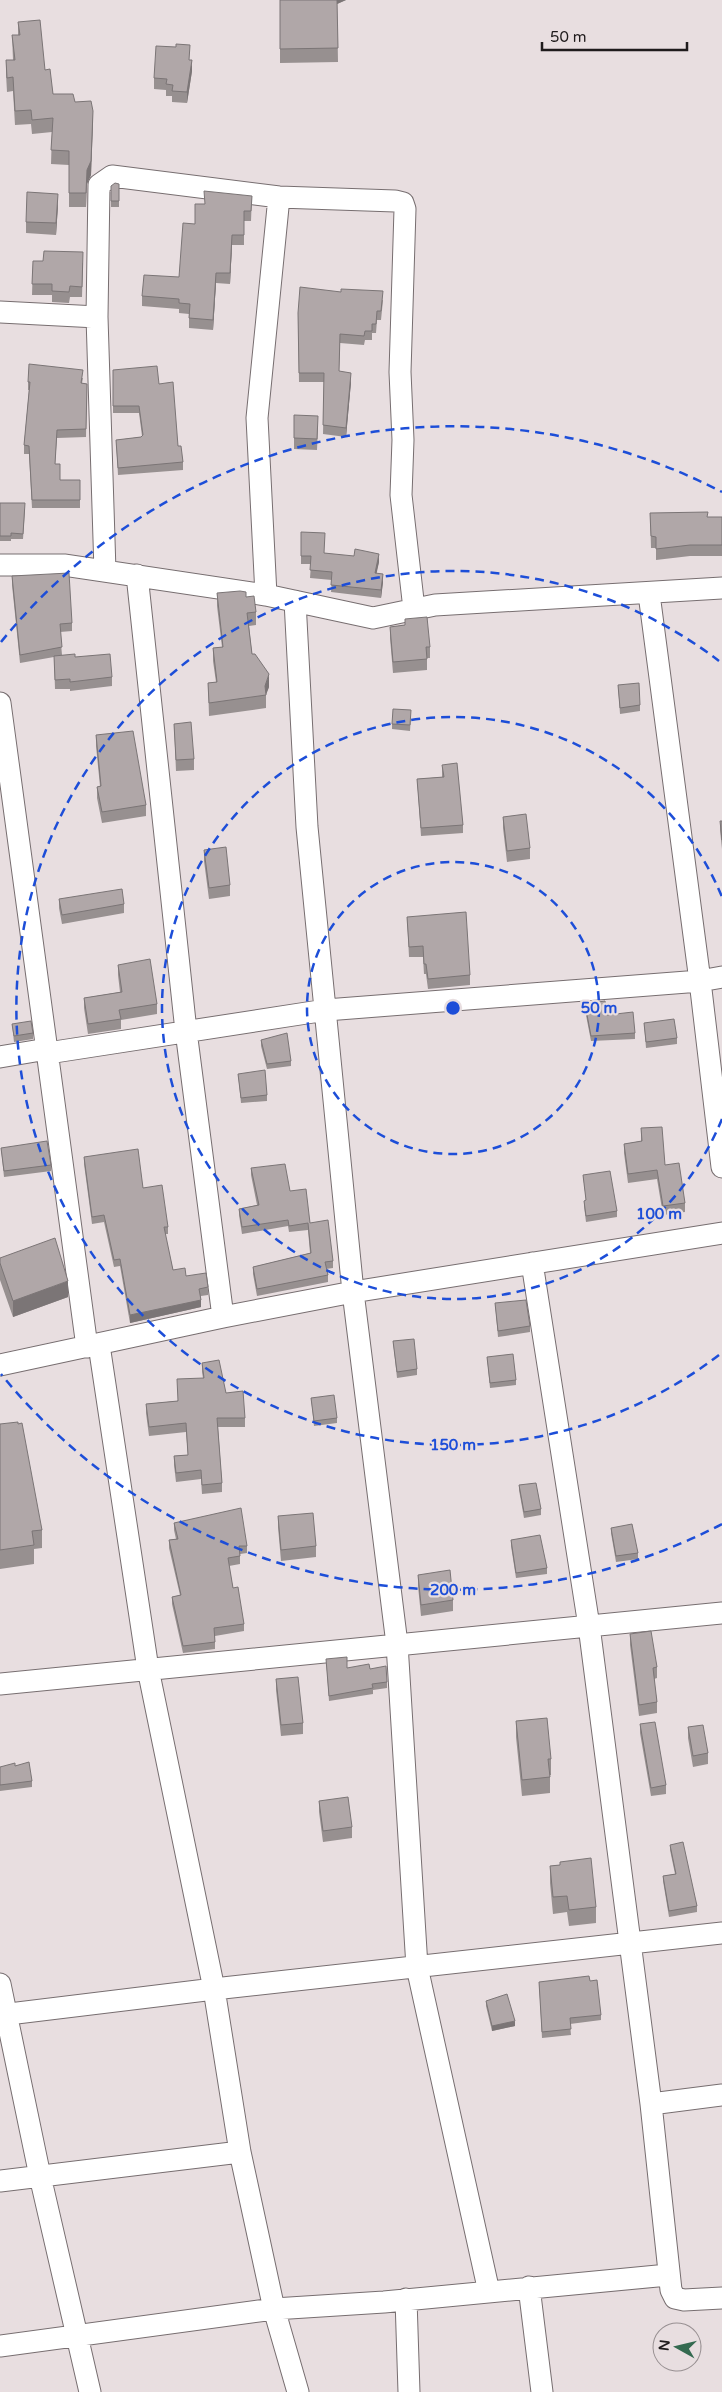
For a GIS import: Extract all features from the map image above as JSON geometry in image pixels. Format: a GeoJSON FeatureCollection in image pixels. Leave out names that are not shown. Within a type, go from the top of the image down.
{"type":"FeatureCollection","features":[{"type":"Feature","properties":{"kind":"street"},"geometry":{"type":"LineString","coordinates":[[105,571],[97,317],[99,185],[112,176],[279,197],[396,201],[403,203],[405,209],[400,372],[403,440],[401,494],[414,609]]}},
{"type":"Feature","properties":{"kind":"street"},"geometry":{"type":"LineString","coordinates":[[266,595],[257,418],[279,197]]}},
{"type":"Feature","properties":{"kind":"street"},"geometry":{"type":"LineString","coordinates":[[0,312],[97,317]]}},
{"type":"Feature","properties":{"kind":"street"},"geometry":{"type":"LineString","coordinates":[[0,566],[64,565],[266,595],[373,618],[435,605],[649,594],[722,588]]}},
{"type":"Feature","properties":{"kind":"street"},"geometry":{"type":"LineString","coordinates":[[136,576],[186,1031],[223,1317]]}},
{"type":"Feature","properties":{"kind":"street"},"geometry":{"type":"LineString","coordinates":[[649,594],[700,981],[722,1167]]}},
{"type":"Feature","properties":{"kind":"street"},"geometry":{"type":"LineString","coordinates":[[295,600],[307,827],[353,1292],[397,1644],[417,1967],[490,2292]]}},
{"type":"Feature","properties":{"kind":"street"},"geometry":{"type":"LineString","coordinates":[[0,703],[48,1051],[93,1346],[148,1669],[214,1989],[240,2152],[274,2308],[298,2392]]}},
{"type":"Feature","properties":{"kind":"street"},"geometry":{"type":"LineString","coordinates":[[0,1057],[326,1010],[700,981],[722,977]]}},
{"type":"Feature","properties":{"kind":"street"},"geometry":{"type":"LineString","coordinates":[[0,1365],[223,1317],[353,1292],[722,1233]]}},
{"type":"Feature","properties":{"kind":"street"},"geometry":{"type":"LineString","coordinates":[[532,1263],[589,1626],[651,2104],[668,2275],[675,2298],[684,2300],[722,2298]]}},
{"type":"Feature","properties":{"kind":"street"},"geometry":{"type":"LineString","coordinates":[[0,1684],[722,1613]]}},
{"type":"Feature","properties":{"kind":"street"},"geometry":{"type":"LineString","coordinates":[[3,2015],[214,1989],[722,1933]]}},
{"type":"Feature","properties":{"kind":"street"},"geometry":{"type":"LineString","coordinates":[[0,1984],[3,2015],[90,2392]]}},
{"type":"Feature","properties":{"kind":"street"},"geometry":{"type":"LineString","coordinates":[[651,2104],[722,2095]]}},
{"type":"Feature","properties":{"kind":"street"},"geometry":{"type":"LineString","coordinates":[[0,2181],[240,2152]]}},
{"type":"Feature","properties":{"kind":"street"},"geometry":{"type":"LineString","coordinates":[[0,2346],[274,2308],[490,2292],[668,2275]]}},
{"type":"Feature","properties":{"kind":"street"},"geometry":{"type":"LineString","coordinates":[[529,2287],[542,2392]]}},
{"type":"Feature","properties":{"kind":"street"},"geometry":{"type":"LineString","coordinates":[[406,2299],[409,2392]]}},
{"type":"Feature","properties":{"kind":"building"},"geometry":{"type":"Polygon","coordinates":[[[280,0],[337,0],[338,48],[280,49],[280,0]]]}},
{"type":"Feature","properties":{"kind":"building"},"geometry":{"type":"Polygon","coordinates":[[[40,20],[45,70],[50,69],[53,94],[73,94],[75,102],[91,101],[93,111],[91,161],[87,170],[86,193],[69,193],[69,151],[51,150],[53,118],[32,120],[31,110],[15,111],[13,77],[7,78],[6,60],[15,60],[12,35],[20,35],[18,22],[40,20]]]}},
{"type":"Feature","properties":{"kind":"building"},"geometry":{"type":"Polygon","coordinates":[[[176,44],[190,45],[189,60],[192,60],[187,92],[172,91],[173,85],[166,84],[167,79],[154,78],[156,46],[176,47],[176,44]]]}},
{"type":"Feature","properties":{"kind":"building"},"geometry":{"type":"Polygon","coordinates":[[[115,183],[119,184],[119,201],[111,201],[111,186],[115,183]]]}},
{"type":"Feature","properties":{"kind":"building"},"geometry":{"type":"Polygon","coordinates":[[[204,191],[252,196],[251,211],[244,211],[244,235],[232,235],[230,273],[216,273],[213,320],[189,318],[190,304],[179,303],[179,299],[142,296],[144,275],[179,277],[183,223],[195,224],[195,204],[205,204],[204,191]]]}},
{"type":"Feature","properties":{"kind":"building"},"geometry":{"type":"Polygon","coordinates":[[[27,192],[58,194],[56,223],[26,222],[27,192]]]}},
{"type":"Feature","properties":{"kind":"building"},"geometry":{"type":"Polygon","coordinates":[[[44,251],[83,252],[82,287],[70,286],[69,292],[52,291],[52,284],[32,284],[33,261],[43,261],[44,251]]]}},
{"type":"Feature","properties":{"kind":"building"},"geometry":{"type":"Polygon","coordinates":[[[300,287],[341,292],[341,289],[383,291],[381,311],[377,311],[376,324],[372,324],[372,331],[365,331],[364,336],[340,334],[339,371],[351,373],[346,428],[323,425],[324,373],[299,373],[298,313],[300,287]]]}},
{"type":"Feature","properties":{"kind":"building"},"geometry":{"type":"Polygon","coordinates":[[[29,364],[83,370],[81,383],[87,384],[86,429],[57,430],[55,464],[60,464],[60,480],[80,480],[80,500],[32,500],[29,446],[24,445],[30,382],[28,382],[29,364]]]}},
{"type":"Feature","properties":{"kind":"building"},"geometry":{"type":"Polygon","coordinates":[[[157,366],[159,384],[173,382],[178,446],[181,446],[183,462],[118,468],[116,440],[141,437],[143,435],[139,406],[113,406],[113,370],[157,366]]]}},
{"type":"Feature","properties":{"kind":"building"},"geometry":{"type":"Polygon","coordinates":[[[294,415],[318,416],[317,439],[294,438],[294,415]]]}},
{"type":"Feature","properties":{"kind":"building"},"geometry":{"type":"Polygon","coordinates":[[[0,503],[25,503],[23,534],[11,533],[11,536],[0,536],[0,503]]]}},
{"type":"Feature","properties":{"kind":"building"},"geometry":{"type":"Polygon","coordinates":[[[708,512],[707,517],[722,517],[722,545],[690,545],[656,549],[656,537],[651,536],[650,513],[708,512]]]}},
{"type":"Feature","properties":{"kind":"building"},"geometry":{"type":"Polygon","coordinates":[[[301,532],[325,533],[324,553],[354,556],[355,549],[379,554],[375,573],[383,574],[381,590],[331,585],[332,572],[310,570],[311,556],[301,556],[301,532]]]}},
{"type":"Feature","properties":{"kind":"building"},"geometry":{"type":"Polygon","coordinates":[[[69,573],[72,623],[60,624],[62,647],[20,655],[12,576],[69,573]]]}},
{"type":"Feature","properties":{"kind":"building"},"geometry":{"type":"Polygon","coordinates":[[[246,592],[246,597],[254,596],[256,612],[247,613],[252,654],[255,654],[269,674],[265,686],[266,695],[209,703],[208,683],[217,682],[213,648],[223,647],[217,593],[246,592]]]}},
{"type":"Feature","properties":{"kind":"building"},"geometry":{"type":"Polygon","coordinates":[[[427,617],[430,647],[426,647],[427,659],[393,662],[390,627],[405,625],[405,619],[427,617]]]}},
{"type":"Feature","properties":{"kind":"building"},"geometry":{"type":"Polygon","coordinates":[[[75,654],[75,657],[110,654],[112,677],[70,682],[70,679],[55,680],[54,656],[75,654]]]}},
{"type":"Feature","properties":{"kind":"building"},"geometry":{"type":"Polygon","coordinates":[[[639,683],[640,705],[620,708],[618,685],[639,683]]]}},
{"type":"Feature","properties":{"kind":"building"},"geometry":{"type":"Polygon","coordinates":[[[393,709],[411,710],[410,725],[392,724],[393,709]]]}},
{"type":"Feature","properties":{"kind":"building"},"geometry":{"type":"Polygon","coordinates":[[[191,722],[194,759],[176,760],[174,724],[191,722]]]}},
{"type":"Feature","properties":{"kind":"building"},"geometry":{"type":"Polygon","coordinates":[[[133,731],[146,805],[102,812],[97,787],[101,786],[96,735],[133,731]]]}},
{"type":"Feature","properties":{"kind":"building"},"geometry":{"type":"Polygon","coordinates":[[[457,763],[463,825],[421,828],[417,779],[444,777],[442,765],[457,763]]]}},
{"type":"Feature","properties":{"kind":"building"},"geometry":{"type":"Polygon","coordinates":[[[526,814],[530,848],[507,851],[503,817],[526,814]]]}},
{"type":"Feature","properties":{"kind":"building"},"geometry":{"type":"Polygon","coordinates":[[[720,821],[722,821],[722,840],[720,821]]]}},
{"type":"Feature","properties":{"kind":"building"},"geometry":{"type":"Polygon","coordinates":[[[226,847],[230,885],[209,888],[204,850],[226,847]]]}},
{"type":"Feature","properties":{"kind":"building"},"geometry":{"type":"Polygon","coordinates":[[[122,889],[124,904],[62,915],[59,899],[122,889]]]}},
{"type":"Feature","properties":{"kind":"building"},"geometry":{"type":"Polygon","coordinates":[[[466,912],[470,975],[428,979],[426,964],[424,964],[423,946],[409,947],[407,917],[466,912]]]}},
{"type":"Feature","properties":{"kind":"building"},"geometry":{"type":"Polygon","coordinates":[[[150,959],[157,1004],[119,1010],[121,1019],[88,1024],[84,998],[122,992],[118,965],[150,959]]]}},
{"type":"Feature","properties":{"kind":"building"},"geometry":{"type":"Polygon","coordinates":[[[605,1001],[607,1015],[633,1012],[635,1033],[591,1036],[585,1004],[605,1001]]]}},
{"type":"Feature","properties":{"kind":"building"},"geometry":{"type":"Polygon","coordinates":[[[674,1019],[677,1038],[646,1042],[644,1023],[674,1019]]]}},
{"type":"Feature","properties":{"kind":"building"},"geometry":{"type":"Polygon","coordinates":[[[31,1021],[33,1033],[14,1036],[12,1024],[31,1021]]]}},
{"type":"Feature","properties":{"kind":"building"},"geometry":{"type":"Polygon","coordinates":[[[287,1033],[291,1061],[267,1064],[261,1040],[287,1033]]]}},
{"type":"Feature","properties":{"kind":"building"},"geometry":{"type":"Polygon","coordinates":[[[265,1070],[267,1095],[241,1098],[238,1074],[265,1070]]]}},
{"type":"Feature","properties":{"kind":"building"},"geometry":{"type":"Polygon","coordinates":[[[662,1127],[665,1165],[679,1163],[685,1203],[663,1206],[657,1170],[628,1174],[624,1144],[642,1141],[641,1128],[662,1127]]]}},
{"type":"Feature","properties":{"kind":"building"},"geometry":{"type":"Polygon","coordinates":[[[47,1141],[51,1165],[4,1171],[1,1148],[47,1141]]]}},
{"type":"Feature","properties":{"kind":"building"},"geometry":{"type":"Polygon","coordinates":[[[138,1149],[143,1188],[162,1185],[168,1227],[164,1227],[173,1270],[185,1268],[186,1276],[206,1273],[208,1287],[199,1289],[201,1300],[130,1315],[120,1259],[114,1260],[104,1215],[92,1217],[84,1157],[138,1149]]]}},
{"type":"Feature","properties":{"kind":"building"},"geometry":{"type":"Polygon","coordinates":[[[285,1164],[290,1191],[306,1189],[310,1223],[328,1220],[333,1261],[325,1262],[328,1275],[257,1289],[253,1267],[311,1253],[308,1223],[289,1226],[288,1220],[242,1227],[239,1209],[259,1205],[251,1168],[285,1164]]]}},
{"type":"Feature","properties":{"kind":"building"},"geometry":{"type":"Polygon","coordinates":[[[610,1171],[617,1211],[586,1216],[583,1175],[610,1171]]]}},
{"type":"Feature","properties":{"kind":"building"},"geometry":{"type":"Polygon","coordinates":[[[55,1238],[68,1281],[13,1301],[0,1258],[55,1238]]]}},
{"type":"Feature","properties":{"kind":"building"},"geometry":{"type":"Polygon","coordinates":[[[526,1300],[530,1326],[498,1331],[495,1303],[526,1300]]]}},
{"type":"Feature","properties":{"kind":"building"},"geometry":{"type":"Polygon","coordinates":[[[414,1339],[417,1369],[397,1372],[393,1341],[414,1339]]]}},
{"type":"Feature","properties":{"kind":"building"},"geometry":{"type":"Polygon","coordinates":[[[513,1354],[516,1380],[490,1383],[487,1357],[513,1354]]]}},
{"type":"Feature","properties":{"kind":"building"},"geometry":{"type":"Polygon","coordinates":[[[219,1360],[226,1393],[243,1391],[245,1418],[217,1418],[222,1483],[202,1485],[201,1470],[176,1473],[174,1456],[188,1455],[186,1423],[149,1427],[146,1404],[178,1401],[177,1379],[204,1378],[202,1363],[219,1360]]]}},
{"type":"Feature","properties":{"kind":"building"},"geometry":{"type":"Polygon","coordinates":[[[334,1395],[337,1418],[314,1421],[311,1398],[334,1395]]]}},
{"type":"Feature","properties":{"kind":"building"},"geometry":{"type":"Polygon","coordinates":[[[18,1422],[18,1424],[22,1423],[42,1530],[32,1531],[34,1545],[0,1550],[0,1424],[18,1422]]]}},
{"type":"Feature","properties":{"kind":"building"},"geometry":{"type":"Polygon","coordinates":[[[536,1483],[541,1509],[524,1512],[519,1485],[536,1483]]]}},
{"type":"Feature","properties":{"kind":"building"},"geometry":{"type":"Polygon","coordinates":[[[241,1508],[247,1546],[239,1546],[240,1556],[228,1558],[233,1588],[238,1587],[244,1624],[214,1628],[215,1642],[183,1646],[172,1597],[181,1595],[169,1540],[178,1539],[174,1523],[241,1508]]]}},
{"type":"Feature","properties":{"kind":"building"},"geometry":{"type":"Polygon","coordinates":[[[313,1513],[316,1546],[281,1550],[278,1516],[313,1513]]]}},
{"type":"Feature","properties":{"kind":"building"},"geometry":{"type":"Polygon","coordinates":[[[632,1524],[638,1553],[616,1556],[611,1528],[632,1524]]]}},
{"type":"Feature","properties":{"kind":"building"},"geometry":{"type":"Polygon","coordinates":[[[540,1535],[547,1568],[516,1573],[511,1540],[540,1535]]]}},
{"type":"Feature","properties":{"kind":"building"},"geometry":{"type":"Polygon","coordinates":[[[450,1570],[453,1600],[421,1605],[418,1575],[450,1570]]]}},
{"type":"Feature","properties":{"kind":"building"},"geometry":{"type":"Polygon","coordinates":[[[651,1631],[657,1667],[653,1668],[657,1702],[639,1705],[630,1634],[651,1631]]]}},
{"type":"Feature","properties":{"kind":"building"},"geometry":{"type":"Polygon","coordinates":[[[347,1657],[347,1668],[369,1664],[370,1669],[386,1666],[387,1682],[372,1684],[373,1688],[329,1696],[326,1659],[347,1657]]]}},
{"type":"Feature","properties":{"kind":"building"},"geometry":{"type":"Polygon","coordinates":[[[298,1677],[303,1723],[281,1725],[276,1679],[298,1677]]]}},
{"type":"Feature","properties":{"kind":"building"},"geometry":{"type":"Polygon","coordinates":[[[547,1718],[551,1759],[548,1759],[550,1777],[522,1780],[516,1721],[547,1718]]]}},
{"type":"Feature","properties":{"kind":"building"},"geometry":{"type":"Polygon","coordinates":[[[655,1722],[666,1785],[651,1788],[640,1724],[655,1722]]]}},
{"type":"Feature","properties":{"kind":"building"},"geometry":{"type":"Polygon","coordinates":[[[703,1725],[708,1753],[693,1756],[688,1727],[703,1725]]]}},
{"type":"Feature","properties":{"kind":"building"},"geometry":{"type":"Polygon","coordinates":[[[29,1762],[32,1781],[0,1785],[0,1767],[15,1763],[15,1766],[29,1762]]]}},
{"type":"Feature","properties":{"kind":"building"},"geometry":{"type":"Polygon","coordinates":[[[348,1797],[352,1827],[323,1831],[319,1801],[348,1797]]]}},
{"type":"Feature","properties":{"kind":"building"},"geometry":{"type":"Polygon","coordinates":[[[683,1842],[697,1906],[669,1911],[663,1876],[676,1874],[670,1845],[683,1842]]]}},
{"type":"Feature","properties":{"kind":"building"},"geometry":{"type":"Polygon","coordinates":[[[591,1858],[596,1907],[569,1910],[567,1896],[553,1897],[550,1866],[560,1865],[560,1862],[591,1858]]]}},
{"type":"Feature","properties":{"kind":"building"},"geometry":{"type":"Polygon","coordinates":[[[589,1976],[590,1981],[597,1980],[601,2015],[570,2018],[571,2029],[542,2032],[539,1982],[589,1976]]]}},
{"type":"Feature","properties":{"kind":"building"},"geometry":{"type":"Polygon","coordinates":[[[507,1994],[515,2021],[492,2026],[486,2001],[507,1994]]]}}]}
